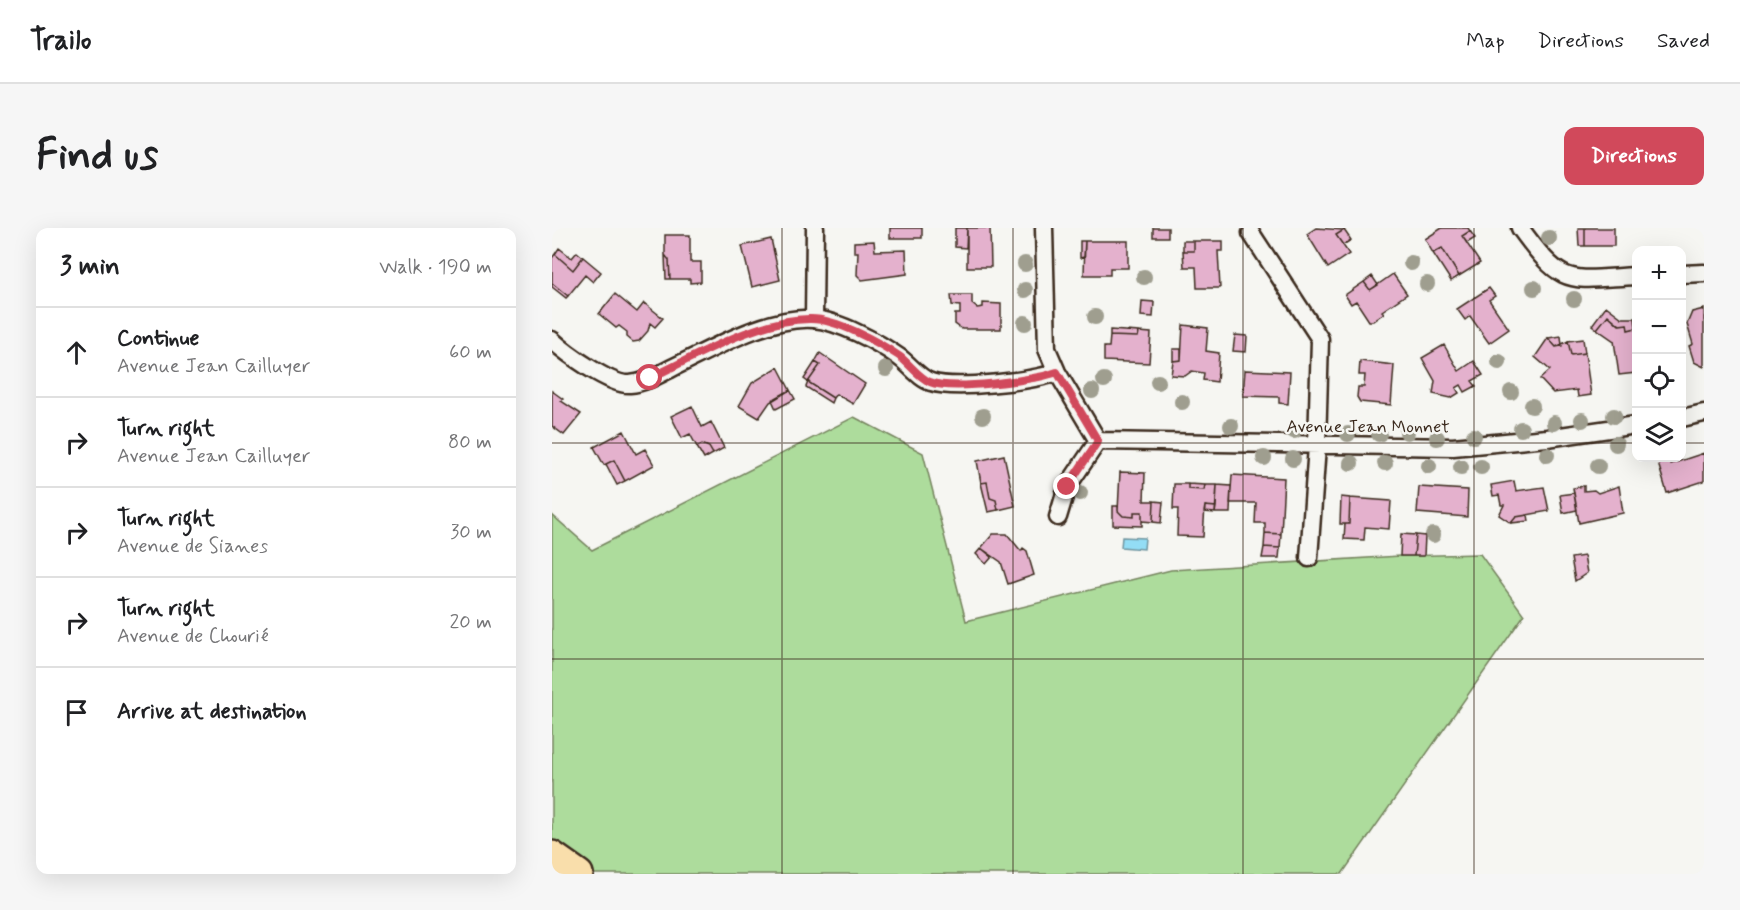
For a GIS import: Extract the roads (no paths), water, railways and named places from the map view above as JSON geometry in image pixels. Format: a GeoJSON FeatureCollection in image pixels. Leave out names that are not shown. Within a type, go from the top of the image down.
{"type":"FeatureCollection","features":[{"type":"Feature","properties":{"kind":"main road"},"geometry":{"type":"LineString","coordinates":[[552,855],[579,874]]}},
{"type":"Feature","properties":{"kind":"street"},"geometry":{"type":"LineString","coordinates":[[814,319],[815,228]]}},
{"type":"Feature","properties":{"kind":"street"},"geometry":{"type":"LineString","coordinates":[[1044,228],[1047,349],[1057,372],[1098,441],[1067,487],[1058,517]]}},
{"type":"Feature","properties":{"kind":"street"},"geometry":{"type":"LineString","coordinates":[[1520,228],[1552,269],[1572,279],[1632,276]]}},
{"type":"Feature","properties":{"kind":"street"},"geometry":{"type":"LineString","coordinates":[[1251,233],[1320,339],[1317,446],[1309,558]]}},
{"type":"Feature","properties":{"kind":"street"},"geometry":{"type":"LineString","coordinates":[[1686,274],[1704,273]]}},
{"type":"Feature","properties":{"kind":"street"},"geometry":{"type":"LineString","coordinates":[[552,340],[563,350],[605,376],[629,385],[650,378],[732,340],[784,321],[814,319],[854,331],[899,356],[930,382],[974,385],[1011,382],[1057,372]]}},
{"type":"Feature","properties":{"kind":"street"},"geometry":{"type":"LineString","coordinates":[[1686,417],[1704,413]]}},
{"type":"Feature","properties":{"kind":"street","name":"Avenue Jean Monnet"},"geometry":{"type":"LineString","coordinates":[[1098,441],[1453,447],[1547,438],[1632,426]]}},
{"type":"Feature","properties":{"kind":"water"},"geometry":{"type":"Polygon","coordinates":[[[1122,537],[1145,538],[1144,549],[1121,547],[1122,537]]]}}]}
